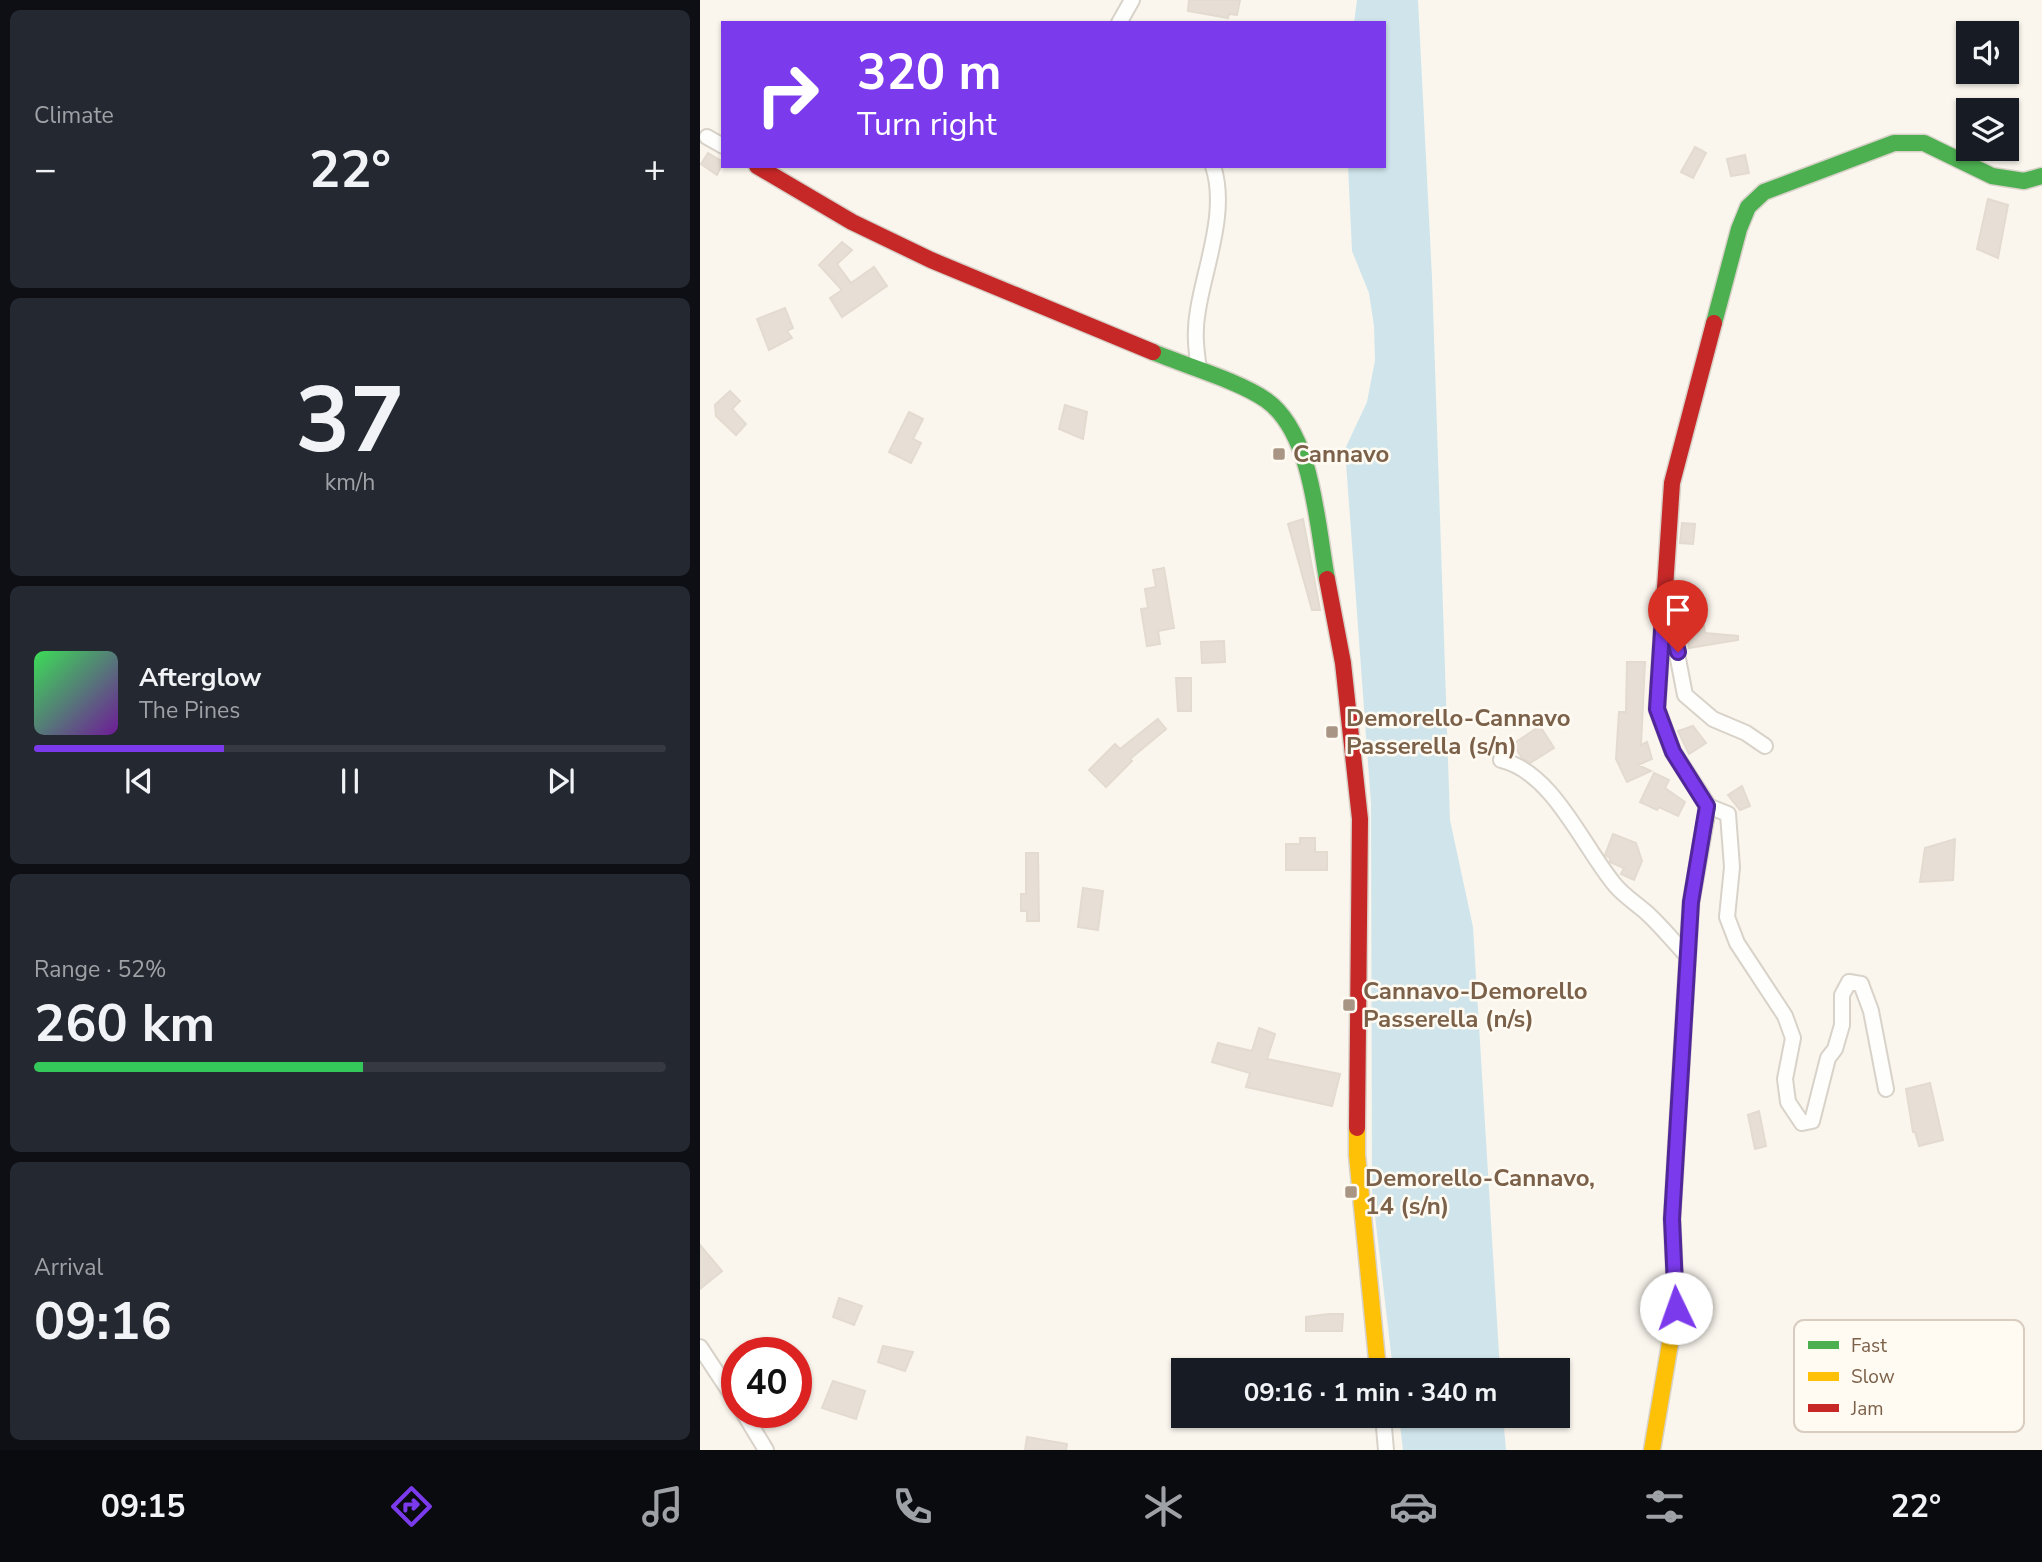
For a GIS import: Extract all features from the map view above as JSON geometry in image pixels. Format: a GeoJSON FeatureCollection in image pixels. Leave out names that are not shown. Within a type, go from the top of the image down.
{"type":"FeatureCollection","features":[{"type":"Feature","properties":{"kind":"street"},"geometry":{"type":"LineString","coordinates":[[1120,21],[1132,0]]}},
{"type":"Feature","properties":{"kind":"street"},"geometry":{"type":"LineString","coordinates":[[707,137],[721,145]]}},
{"type":"Feature","properties":{"kind":"street"},"geometry":{"type":"LineString","coordinates":[[1886,1089],[1871,1011],[1861,984],[1850,982],[1842,995],[1842,1025],[1835,1049],[1828,1058],[1818,1111],[1812,1121],[1802,1123],[1787,1102],[1785,1079],[1793,1038],[1785,1016],[1737,943],[1727,917],[1732,867],[1728,814],[1707,806],[1673,752],[1657,709],[1672,482],[1748,207],[1764,192],[1894,143],[1924,143],[1992,176],[2024,181],[2042,176]]}},
{"type":"Feature","properties":{"kind":"street"},"geometry":{"type":"LineString","coordinates":[[760,168],[852,222],[931,260],[1261,397],[1274,405],[1290,423],[1302,450],[1343,663],[1360,820],[1357,1154],[1377,1358]]}},
{"type":"Feature","properties":{"kind":"street"},"geometry":{"type":"LineString","coordinates":[[1199,369],[1195,344],[1197,312],[1215,224],[1213,168]]}},
{"type":"Feature","properties":{"kind":"street"},"geometry":{"type":"LineString","coordinates":[[1663,616],[1673,633],[1685,695],[1713,719],[1746,733],[1765,747]]}},
{"type":"Feature","properties":{"kind":"street"},"geometry":{"type":"LineString","coordinates":[[1501,760],[1514,763],[1538,781],[1573,822],[1616,886],[1650,916],[1688,957]]}},
{"type":"Feature","properties":{"kind":"street"},"geometry":{"type":"LineString","coordinates":[[1652,1450],[1676,1308],[1672,1219],[1691,902],[1707,806]]}},
{"type":"Feature","properties":{"kind":"street"},"geometry":{"type":"LineString","coordinates":[[700,1347],[721,1378]]}},
{"type":"Feature","properties":{"kind":"street"},"geometry":{"type":"LineString","coordinates":[[753,1428],[766,1450]]}},
{"type":"Feature","properties":{"kind":"street"},"geometry":{"type":"LineString","coordinates":[[1384,1428],[1386,1450]]}},
{"type":"Feature","properties":{"kind":"water"},"geometry":{"type":"Polygon","coordinates":[[[1357,0],[1418,0],[1432,277],[1450,820],[1473,927],[1499,1358],[1392,1358],[1372,1190],[1371,804],[1345,449],[1367,402],[1375,360],[1369,293],[1352,251],[1348,168],[1386,168],[1386,21],[1354,21],[1357,0]]]}},
{"type":"Feature","properties":{"kind":"water"},"geometry":{"type":"Polygon","coordinates":[[[1400,1428],[1504,1428],[1506,1450],[1403,1450],[1400,1428]]]}},
{"type":"Feature","properties":{"kind":"building"},"geometry":{"type":"Polygon","coordinates":[[[1189,0],[1240,0],[1237,15],[1229,14],[1228,18],[1188,11],[1189,0]]]}},
{"type":"Feature","properties":{"kind":"building"},"geometry":{"type":"Polygon","coordinates":[[[1695,147],[1706,153],[1693,178],[1681,172],[1695,147]]]}},
{"type":"Feature","properties":{"kind":"building"},"geometry":{"type":"Polygon","coordinates":[[[708,153],[721,161],[717,175],[701,164],[708,153]]]}},
{"type":"Feature","properties":{"kind":"building"},"geometry":{"type":"Polygon","coordinates":[[[1745,155],[1749,173],[1731,176],[1727,159],[1745,155]]]}},
{"type":"Feature","properties":{"kind":"building"},"geometry":{"type":"Polygon","coordinates":[[[1988,199],[2008,205],[1998,258],[1977,249],[1988,199]]]}},
{"type":"Feature","properties":{"kind":"building"},"geometry":{"type":"Polygon","coordinates":[[[842,242],[852,250],[837,264],[851,283],[874,267],[887,286],[842,317],[830,298],[842,290],[819,265],[842,242]]]}},
{"type":"Feature","properties":{"kind":"building"},"geometry":{"type":"Polygon","coordinates":[[[785,308],[793,328],[787,331],[792,338],[769,350],[757,319],[785,308]]]}},
{"type":"Feature","properties":{"kind":"building"},"geometry":{"type":"Polygon","coordinates":[[[730,391],[740,401],[732,409],[746,424],[736,435],[716,416],[715,405],[730,391]]]}},
{"type":"Feature","properties":{"kind":"building"},"geometry":{"type":"Polygon","coordinates":[[[1065,405],[1087,412],[1083,439],[1059,429],[1065,405]]]}},
{"type":"Feature","properties":{"kind":"building"},"geometry":{"type":"Polygon","coordinates":[[[909,412],[923,419],[913,439],[921,443],[911,463],[889,452],[909,412]]]}},
{"type":"Feature","properties":{"kind":"building"},"geometry":{"type":"Polygon","coordinates":[[[1303,519],[1320,610],[1312,610],[1288,524],[1303,519]]]}},
{"type":"Feature","properties":{"kind":"building"},"geometry":{"type":"Polygon","coordinates":[[[1682,523],[1695,524],[1693,544],[1680,543],[1682,523]]]}},
{"type":"Feature","properties":{"kind":"building"},"geometry":{"type":"Polygon","coordinates":[[[1164,568],[1174,628],[1158,631],[1160,644],[1147,646],[1141,609],[1148,608],[1145,589],[1156,587],[1153,570],[1164,568]]]}},
{"type":"Feature","properties":{"kind":"building"},"geometry":{"type":"Polygon","coordinates":[[[1700,599],[1705,633],[1738,636],[1738,640],[1689,648],[1683,600],[1700,599]]]}},
{"type":"Feature","properties":{"kind":"building"},"geometry":{"type":"Polygon","coordinates":[[[1224,641],[1225,662],[1202,663],[1201,642],[1224,641]]]}},
{"type":"Feature","properties":{"kind":"building"},"geometry":{"type":"Polygon","coordinates":[[[1627,662],[1645,662],[1641,745],[1647,742],[1652,759],[1638,765],[1651,771],[1627,782],[1616,759],[1619,712],[1626,712],[1627,662]]]}},
{"type":"Feature","properties":{"kind":"building"},"geometry":{"type":"Polygon","coordinates":[[[1176,678],[1191,678],[1191,711],[1178,711],[1176,678]]]}},
{"type":"Feature","properties":{"kind":"building"},"geometry":{"type":"Polygon","coordinates":[[[1158,719],[1166,729],[1130,759],[1132,761],[1106,787],[1089,770],[1115,744],[1120,749],[1158,719]]]}},
{"type":"Feature","properties":{"kind":"building"},"geometry":{"type":"Polygon","coordinates":[[[1540,726],[1554,748],[1530,763],[1522,758],[1513,744],[1540,726]]]}},
{"type":"Feature","properties":{"kind":"building"},"geometry":{"type":"Polygon","coordinates":[[[1693,726],[1706,743],[1689,754],[1678,731],[1693,726]]]}},
{"type":"Feature","properties":{"kind":"building"},"geometry":{"type":"Polygon","coordinates":[[[1654,773],[1669,780],[1665,788],[1685,802],[1678,816],[1640,802],[1654,773]]]}},
{"type":"Feature","properties":{"kind":"building"},"geometry":{"type":"Polygon","coordinates":[[[1742,786],[1750,806],[1740,810],[1728,795],[1742,786]]]}},
{"type":"Feature","properties":{"kind":"building"},"geometry":{"type":"Polygon","coordinates":[[[1613,834],[1636,843],[1642,861],[1634,880],[1621,874],[1624,868],[1610,862],[1610,858],[1605,855],[1613,834]]]}},
{"type":"Feature","properties":{"kind":"building"},"geometry":{"type":"Polygon","coordinates":[[[1300,838],[1315,838],[1315,852],[1327,852],[1327,870],[1286,870],[1286,844],[1300,844],[1300,838]]]}},
{"type":"Feature","properties":{"kind":"building"},"geometry":{"type":"Polygon","coordinates":[[[1955,839],[1953,880],[1920,882],[1925,848],[1955,839]]]}},
{"type":"Feature","properties":{"kind":"building"},"geometry":{"type":"Polygon","coordinates":[[[1026,853],[1038,853],[1039,921],[1027,921],[1027,911],[1021,911],[1021,894],[1026,894],[1026,853]]]}},
{"type":"Feature","properties":{"kind":"building"},"geometry":{"type":"Polygon","coordinates":[[[1083,888],[1103,891],[1098,930],[1078,927],[1083,888]]]}},
{"type":"Feature","properties":{"kind":"building"},"geometry":{"type":"Polygon","coordinates":[[[1259,1028],[1275,1034],[1267,1059],[1340,1074],[1332,1106],[1246,1087],[1250,1073],[1212,1062],[1218,1043],[1252,1051],[1259,1028]]]}},
{"type":"Feature","properties":{"kind":"building"},"geometry":{"type":"Polygon","coordinates":[[[1930,1083],[1943,1140],[1919,1146],[1913,1132],[1906,1089],[1930,1083]]]}},
{"type":"Feature","properties":{"kind":"building"},"geometry":{"type":"Polygon","coordinates":[[[1759,1111],[1766,1146],[1755,1149],[1748,1115],[1759,1111]]]}},
{"type":"Feature","properties":{"kind":"building"},"geometry":{"type":"Polygon","coordinates":[[[700,1245],[722,1271],[700,1289],[700,1245]]]}},
{"type":"Feature","properties":{"kind":"building"},"geometry":{"type":"Polygon","coordinates":[[[839,1298],[862,1306],[854,1325],[833,1317],[839,1298]]]}},
{"type":"Feature","properties":{"kind":"building"},"geometry":{"type":"Polygon","coordinates":[[[1343,1314],[1342,1331],[1306,1331],[1306,1317],[1343,1314]]]}},
{"type":"Feature","properties":{"kind":"building"},"geometry":{"type":"Polygon","coordinates":[[[883,1346],[913,1352],[905,1371],[878,1362],[883,1346]]]}},
{"type":"Feature","properties":{"kind":"building"},"geometry":{"type":"Polygon","coordinates":[[[833,1381],[865,1391],[856,1419],[822,1408],[833,1381]]]}},
{"type":"Feature","properties":{"kind":"building"},"geometry":{"type":"Polygon","coordinates":[[[1027,1437],[1067,1444],[1066,1450],[1025,1450],[1027,1437]]]}},
{"type":"Feature","properties":{"kind":"traffic: fast"},"geometry":{"type":"LineString","coordinates":[[1714,323],[1739,229],[1748,207],[1764,192],[1894,143],[1924,143],[1992,176],[2024,181],[2042,176]]}},
{"type":"Feature","properties":{"kind":"traffic: fast"},"geometry":{"type":"LineString","coordinates":[[1153,352],[1242,386],[1266,400],[1282,415],[1294,434],[1310,482],[1327,579]]}},
{"type":"Feature","properties":{"kind":"traffic: fast"},"geometry":{"type":"LineString","coordinates":[[1662,633],[1657,709],[1673,752],[1708,806],[1691,902],[1685,1001]]}},
{"type":"Feature","properties":{"kind":"traffic: slow"},"geometry":{"type":"LineString","coordinates":[[1652,1450],[1676,1308],[1672,1219],[1685,1001]]}},
{"type":"Feature","properties":{"kind":"traffic: slow"},"geometry":{"type":"LineString","coordinates":[[1357,1128],[1357,1155],[1377,1358]]}},
{"type":"Feature","properties":{"kind":"traffic: jam"},"geometry":{"type":"LineString","coordinates":[[760,168],[852,222],[931,260],[1153,352]]}},
{"type":"Feature","properties":{"kind":"traffic: jam"},"geometry":{"type":"LineString","coordinates":[[1662,633],[1672,483],[1714,323]]}},
{"type":"Feature","properties":{"kind":"traffic: jam"},"geometry":{"type":"LineString","coordinates":[[1327,579],[1343,663],[1360,819],[1357,1128]]}},
{"type":"Feature","properties":{"kind":"place","name":"Cannavo"},"geometry":{"type":"Point","coordinates":[1279,454]}},
{"type":"Feature","properties":{"kind":"place","name":"Demorello-Cannavo Passerella (s/n)"},"geometry":{"type":"Point","coordinates":[1332,732]}},
{"type":"Feature","properties":{"kind":"place","name":"Cannavo-Demorello Passerella (n/s)"},"geometry":{"type":"Point","coordinates":[1349,1005]}},
{"type":"Feature","properties":{"kind":"place","name":"Demorello-Cannavo, 14 (s/n)"},"geometry":{"type":"Point","coordinates":[1351,1192]}},
{"type":"Feature","properties":{"kind":"route"},"geometry":{"type":"LineString","coordinates":[[1676,1308],[1672,1219],[1691,902],[1704,837],[1707,806],[1673,752],[1657,709],[1663,616],[1673,633],[1678,652]]}}]}
